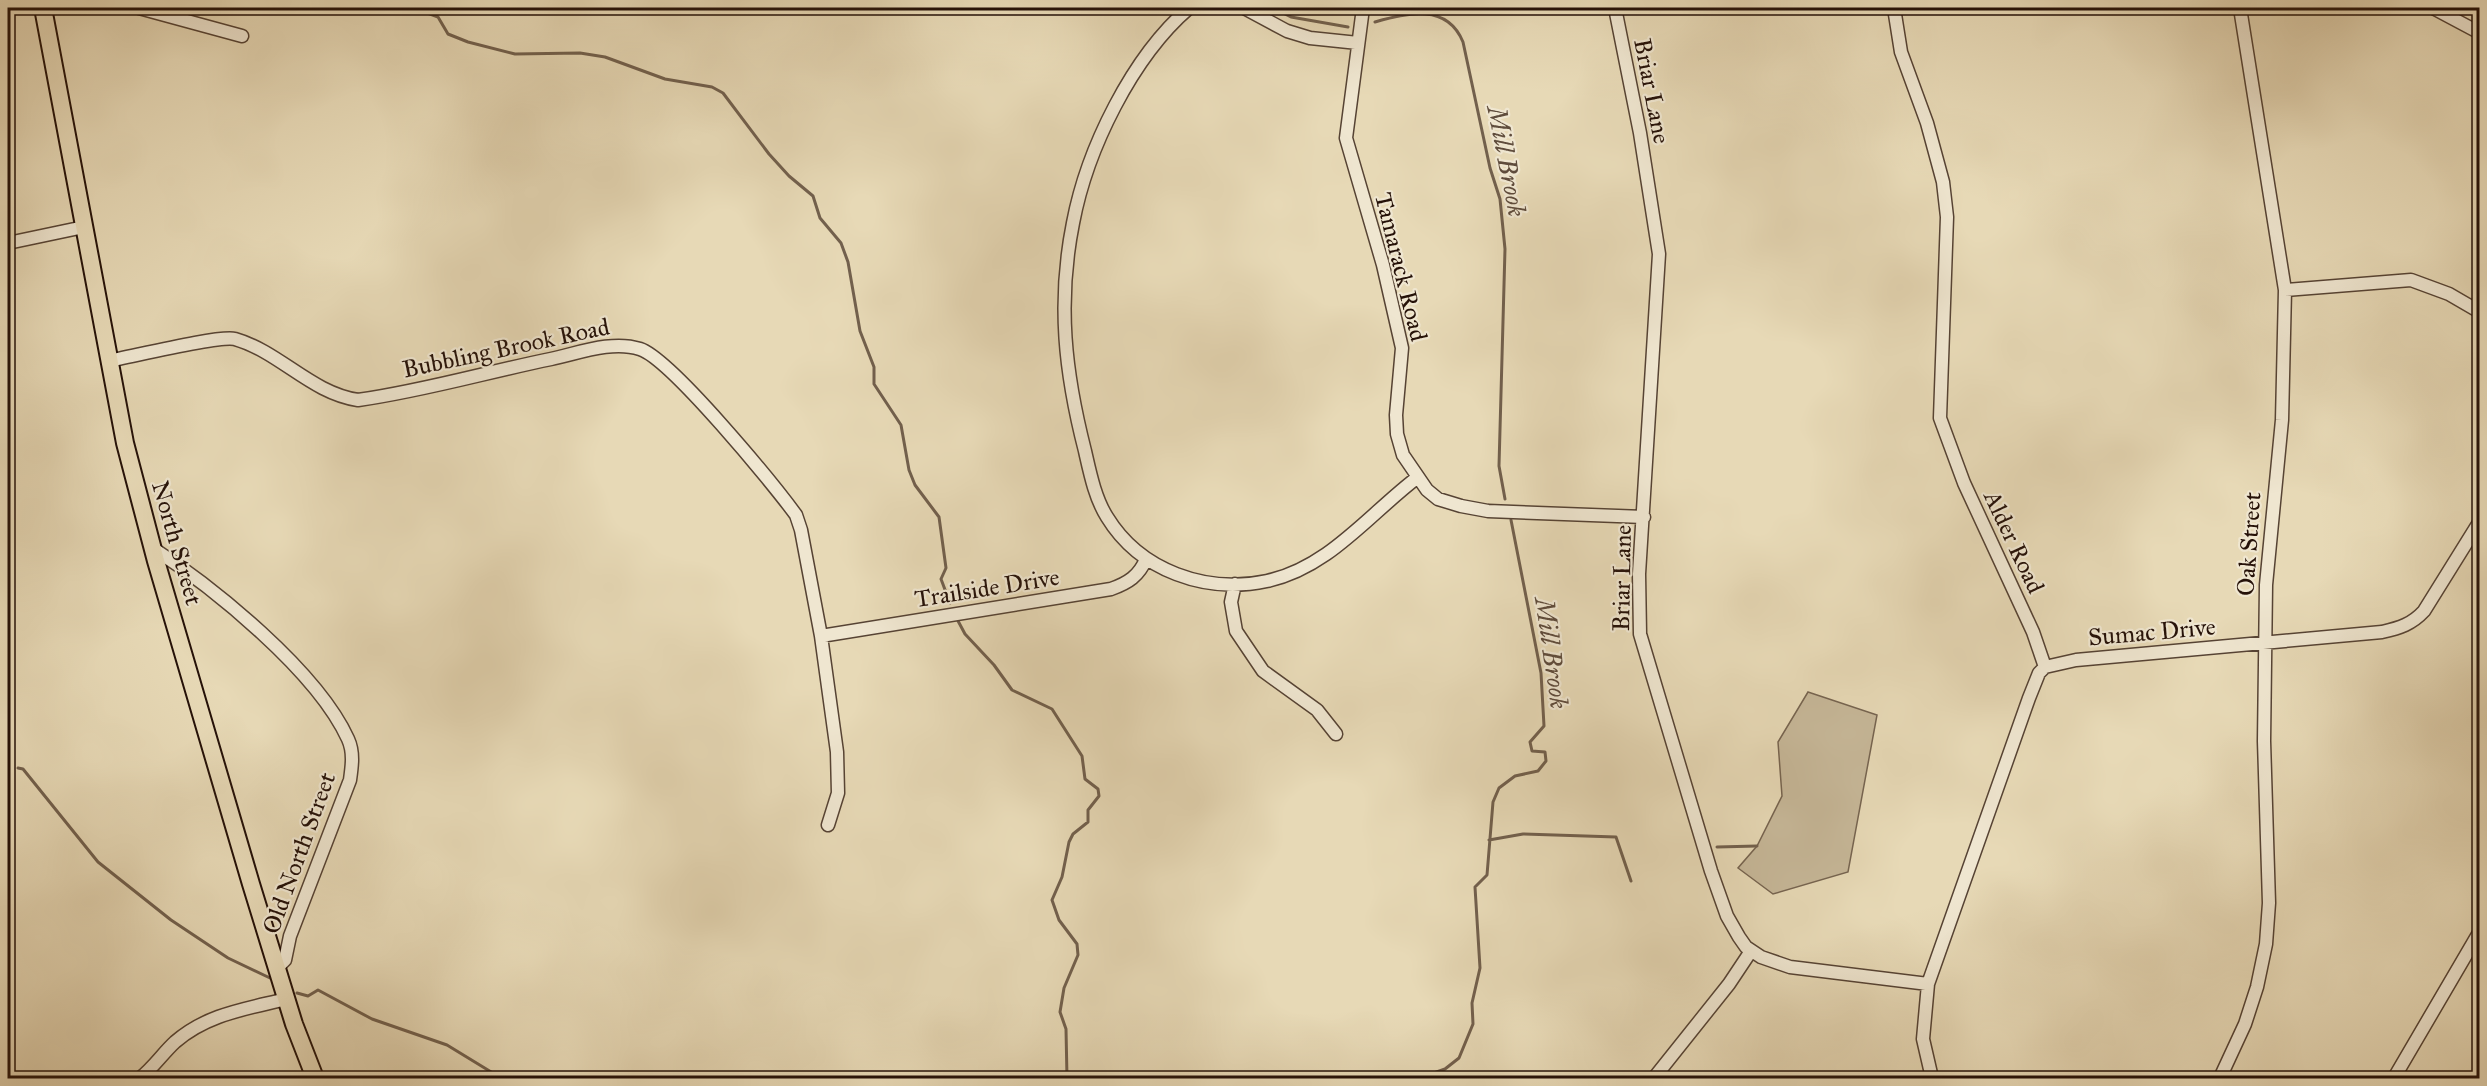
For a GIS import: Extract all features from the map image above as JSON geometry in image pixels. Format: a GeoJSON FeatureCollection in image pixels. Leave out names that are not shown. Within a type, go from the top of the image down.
{"type":"FeatureCollection","features":[{"type":"Feature","properties":{"kind":"main road","name":"North Street"},"geometry":{"type":"LineString","coordinates":[[43,8],[125,443],[152,547],[277,969],[315,1078]]}},
{"type":"Feature","properties":{"kind":"street"},"geometry":{"type":"LineString","coordinates":[[139,8],[242,36]]}},
{"type":"Feature","properties":{"kind":"street"},"geometry":{"type":"LineString","coordinates":[[1189,8],[1157,40],[1133,75],[1101,137],[1082,184],[1072,223],[1067,263],[1064,335],[1069,384],[1088,465],[1106,515],[1128,544],[1146,559],[1192,581],[1235,584],[1267,581],[1292,573],[1318,558],[1361,527],[1392,497],[1418,477]]}},
{"type":"Feature","properties":{"kind":"street"},"geometry":{"type":"LineString","coordinates":[[1244,8],[1287,32],[1310,38],[1358,43]]}},
{"type":"Feature","properties":{"kind":"street","name":"Tamarack Road"},"geometry":{"type":"LineString","coordinates":[[1363,8],[1347,144],[1383,265],[1402,348],[1397,434],[1403,455],[1426,490],[1438,500],[1488,511],[1644,517]]}},
{"type":"Feature","properties":{"kind":"street","name":"Briar Lane"},"geometry":{"type":"LineString","coordinates":[[1615,8],[1640,133],[1659,254],[1638,608],[1641,645],[1666,714],[1682,777],[1726,916],[1751,951],[1775,963],[1790,967],[1928,984]]}},
{"type":"Feature","properties":{"kind":"street","name":"Alder Road"},"geometry":{"type":"LineString","coordinates":[[1894,8],[1901,52],[1927,123],[1945,193],[1947,217],[1940,418],[1964,483],[2033,632],[2045,667]]}},
{"type":"Feature","properties":{"kind":"street","name":"Oak Street"},"geometry":{"type":"LineString","coordinates":[[2221,1078],[2245,1024],[2258,987],[2266,944],[2269,903],[2264,641],[2267,555],[2284,381],[2285,290],[2240,8]]}},
{"type":"Feature","properties":{"kind":"street"},"geometry":{"type":"LineString","coordinates":[[2433,8],[2480,33]]}},
{"type":"Feature","properties":{"kind":"street"},"geometry":{"type":"LineString","coordinates":[[8,243],[84,227]]}},
{"type":"Feature","properties":{"kind":"street"},"geometry":{"type":"LineString","coordinates":[[2285,290],[2411,280],[2449,294],[2480,312]]}},
{"type":"Feature","properties":{"kind":"street","name":"Bubbling Brook Road"},"geometry":{"type":"LineString","coordinates":[[108,361],[232,338],[256,347],[320,387],[346,398],[358,400],[584,351],[625,345],[644,350],[674,375],[728,433],[796,515],[801,530],[821,636],[837,752],[838,793],[828,825]]}},
{"type":"Feature","properties":{"kind":"street","name":"Sumac Drive"},"geometry":{"type":"LineString","coordinates":[[2045,667],[2076,660],[2382,632],[2414,622],[2438,590],[2480,521]]}},
{"type":"Feature","properties":{"kind":"street","name":"Old North Street"},"geometry":{"type":"LineString","coordinates":[[152,547],[225,600],[273,645],[316,691],[349,740],[353,762],[351,780],[290,936],[285,960],[277,969]]}},
{"type":"Feature","properties":{"kind":"street","name":"Trailside Drive"},"geometry":{"type":"LineString","coordinates":[[821,636],[1111,589],[1125,584],[1140,573],[1146,559]]}},
{"type":"Feature","properties":{"kind":"street"},"geometry":{"type":"LineString","coordinates":[[1235,584],[1230,602],[1236,631],[1263,670],[1317,710],[1336,734]]}},
{"type":"Feature","properties":{"kind":"street"},"geometry":{"type":"LineString","coordinates":[[1932,1078],[1923,1039],[1928,984],[2029,698],[2039,673],[2045,667]]}},
{"type":"Feature","properties":{"kind":"street"},"geometry":{"type":"LineString","coordinates":[[2394,1078],[2480,931]]}},
{"type":"Feature","properties":{"kind":"street"},"geometry":{"type":"LineString","coordinates":[[1654,1078],[1729,984],[1751,951]]}},
{"type":"Feature","properties":{"kind":"street"},"geometry":{"type":"LineString","coordinates":[[140,1078],[174,1043],[200,1023],[221,1015],[286,999]]}},
{"type":"Feature","properties":{"kind":"shaded area"},"geometry":{"type":"Polygon","coordinates":[[[1808,692],[1877,715],[1848,872],[1773,894],[1738,868],[1757,846],[1782,796],[1778,742],[1808,692]]]}},
{"type":"Feature","properties":{"kind":"waterway"},"geometry":{"type":"LineString","coordinates":[[414,8],[438,17],[448,34],[468,42],[515,54],[580,53],[605,57],[665,79],[712,87],[723,93],[769,154],[789,176],[813,196],[820,218],[841,243],[848,262],[860,331],[874,367],[874,384],[901,425],[909,470],[915,485],[939,517],[946,568],[941,579],[950,603]]}},
{"type":"Feature","properties":{"kind":"waterway","name":"Mill Brook"},"geometry":{"type":"LineString","coordinates":[[1007,8],[1016,10],[1022,8]]}},
{"type":"Feature","properties":{"kind":"waterway","name":"Mill Brook"},"geometry":{"type":"LineString","coordinates":[[1273,8],[1291,17],[1348,27]]}},
{"type":"Feature","properties":{"kind":"waterway","name":"Mill Brook"},"geometry":{"type":"LineString","coordinates":[[1375,22],[1413,14],[1437,16],[1447,21],[1463,42],[1490,168],[1500,199],[1505,249],[1499,466],[1505,499]]}},
{"type":"Feature","properties":{"kind":"waterway","name":"Mill Brook"},"geometry":{"type":"LineString","coordinates":[[1426,1078],[1428,1075],[1445,1069],[1459,1058],[1473,1024],[1472,1003],[1480,968],[1475,887],[1487,875],[1493,802],[1499,788],[1515,776],[1538,771],[1546,761],[1545,752],[1532,751],[1530,742],[1544,726],[1541,673],[1511,520]]}},
{"type":"Feature","properties":{"kind":"waterway"},"geometry":{"type":"LineString","coordinates":[[957,619],[965,634],[994,665],[1012,690],[1052,709],[1082,756],[1085,779],[1098,789],[1099,796],[1088,810],[1088,822],[1073,834],[1069,842],[1062,877],[1052,900],[1059,920],[1077,944],[1078,955],[1064,988],[1060,1012],[1066,1029],[1067,1078]]}},
{"type":"Feature","properties":{"kind":"waterway"},"geometry":{"type":"LineString","coordinates":[[18,768],[23,769],[98,862],[171,920],[228,958],[270,978]]}},
{"type":"Feature","properties":{"kind":"waterway"},"geometry":{"type":"LineString","coordinates":[[1489,840],[1523,834],[1616,837],[1631,881]]}},
{"type":"Feature","properties":{"kind":"waterway"},"geometry":{"type":"LineString","coordinates":[[1717,847],[1757,846]]}},
{"type":"Feature","properties":{"kind":"waterway"},"geometry":{"type":"LineString","coordinates":[[297,993],[308,996],[318,990],[372,1019],[447,1045],[501,1078]]}}]}
